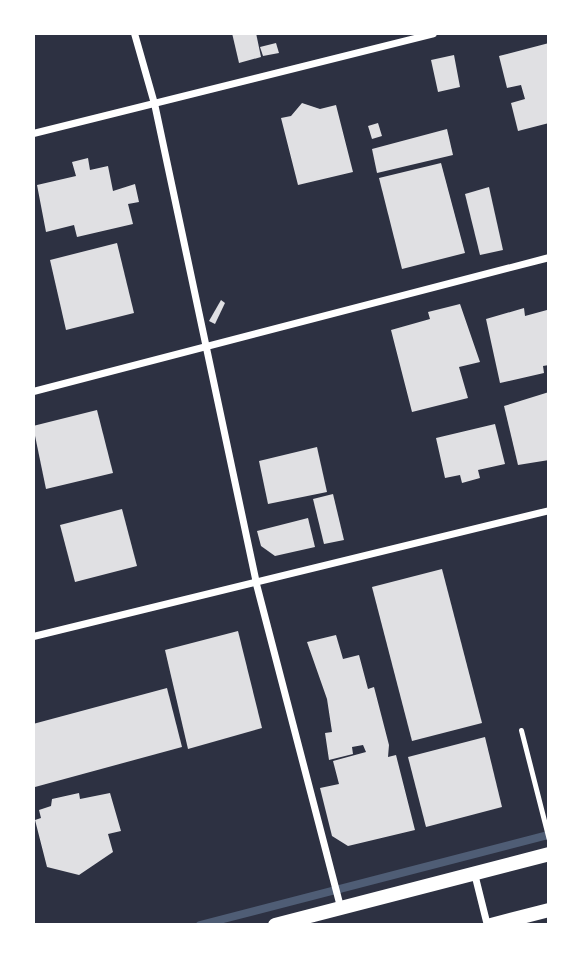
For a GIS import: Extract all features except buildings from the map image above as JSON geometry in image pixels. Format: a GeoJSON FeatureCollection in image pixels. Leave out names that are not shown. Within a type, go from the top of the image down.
{"type":"FeatureCollection","features":[{"type":"Feature","properties":{"kind":"main road"},"geometry":{"type":"LineString","coordinates":[[275,925],[549,854]]}},
{"type":"Feature","properties":{"kind":"main road"},"geometry":{"type":"LineString","coordinates":[[489,925],[549,910]]}},
{"type":"Feature","properties":{"kind":"street"},"geometry":{"type":"LineString","coordinates":[[134,33],[154,103],[255,580],[340,907]]}},
{"type":"Feature","properties":{"kind":"street"},"geometry":{"type":"LineString","coordinates":[[33,133],[433,33]]}},
{"type":"Feature","properties":{"kind":"street"},"geometry":{"type":"LineString","coordinates":[[33,391],[549,257]]}},
{"type":"Feature","properties":{"kind":"street"},"geometry":{"type":"LineString","coordinates":[[33,636],[549,510]]}},
{"type":"Feature","properties":{"kind":"street"},"geometry":{"type":"LineString","coordinates":[[474,873],[489,925]]}},
{"type":"Feature","properties":{"kind":"lane"},"geometry":{"type":"LineString","coordinates":[[521,730],[549,840]]}},
{"type":"Feature","properties":{"kind":"waterway"},"geometry":{"type":"LineString","coordinates":[[200,925],[549,835]]}}]}
